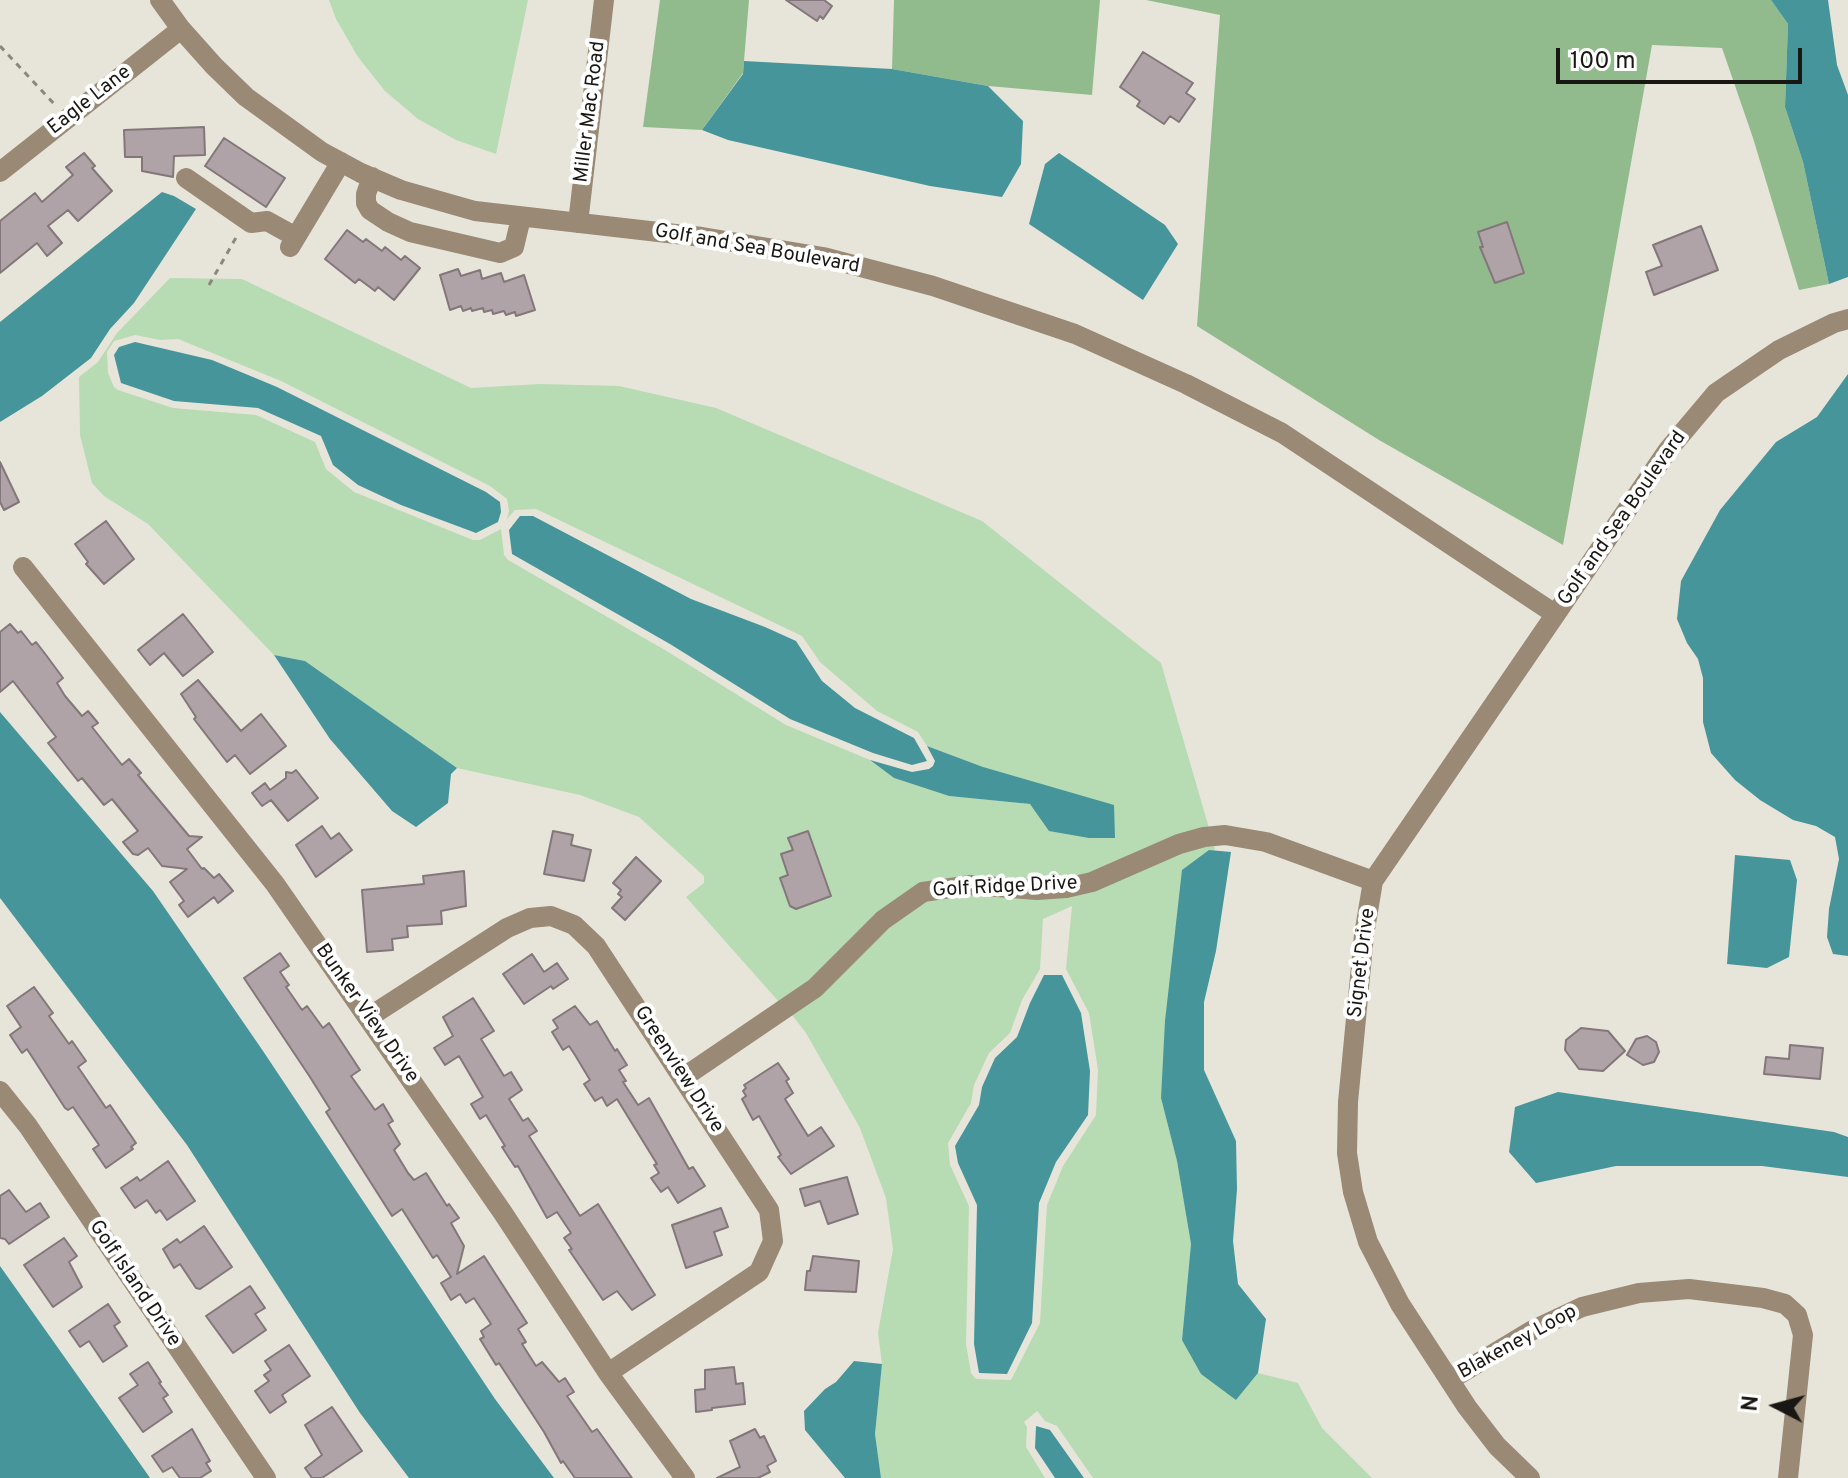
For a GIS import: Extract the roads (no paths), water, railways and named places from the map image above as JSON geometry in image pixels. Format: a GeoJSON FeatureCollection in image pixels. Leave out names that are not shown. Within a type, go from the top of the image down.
{"type":"FeatureCollection","features":[{"type":"Feature","properties":{"kind":"street","name":"Golf and Sea Boulevard"},"geometry":{"type":"LineString","coordinates":[[160,0],[181,29],[246,97],[287,129],[372,177],[438,202],[521,218],[702,237],[823,257],[933,286],[1075,334],[1186,384],[1282,433],[1555,614],[1668,450],[1716,393],[1779,350],[1848,319]]}},
{"type":"Feature","properties":{"kind":"street","name":"Miller Mac Road"},"geometry":{"type":"LineString","coordinates":[[578,223],[604,0]]}},
{"type":"Feature","properties":{"kind":"street","name":"Eagle Lane"},"geometry":{"type":"LineString","coordinates":[[0,172],[181,29]]}},
{"type":"Feature","properties":{"kind":"street"},"geometry":{"type":"LineString","coordinates":[[186,178],[251,223],[267,221],[293,242],[341,162]]}},
{"type":"Feature","properties":{"kind":"street"},"geometry":{"type":"LineString","coordinates":[[372,177],[366,194],[370,210],[388,222],[430,237],[500,253],[514,247],[521,218]]}},
{"type":"Feature","properties":{"kind":"street"},"geometry":{"type":"LineString","coordinates":[[430,237],[438,202]]}},
{"type":"Feature","properties":{"kind":"street","name":"Bunker View Drive"},"geometry":{"type":"LineString","coordinates":[[23,567],[275,884],[503,1213],[608,1373],[685,1478]]}},
{"type":"Feature","properties":{"kind":"street","name":"Signet Drive"},"geometry":{"type":"LineString","coordinates":[[1530,1478],[1497,1446],[1400,1304],[1368,1242],[1353,1192],[1347,1153],[1349,1087],[1364,935],[1373,881],[1555,614]]}},
{"type":"Feature","properties":{"kind":"street","name":"Golf Ridge Drive"},"geometry":{"type":"LineString","coordinates":[[684,1077],[815,988],[883,920],[923,892],[971,885],[1037,890],[1066,888],[1092,882],[1179,844],[1225,835],[1266,842],[1373,881]]}},
{"type":"Feature","properties":{"kind":"street","name":"Greenview Drive"},"geometry":{"type":"LineString","coordinates":[[369,1017],[507,928],[530,918],[551,916],[574,925],[596,946],[684,1077],[769,1210],[773,1241],[759,1272],[608,1373]]}},
{"type":"Feature","properties":{"kind":"street","name":"Golf Island Drive"},"geometry":{"type":"LineString","coordinates":[[0,1091],[28,1126],[266,1478]]}},
{"type":"Feature","properties":{"kind":"street","name":"Blakeney Loop"},"geometry":{"type":"LineString","coordinates":[[1450,1380],[1531,1331],[1582,1307],[1639,1293],[1689,1289],[1763,1298],[1785,1304],[1797,1315],[1803,1335],[1788,1478]]}},
{"type":"Feature","properties":{"kind":"water"},"geometry":{"type":"Polygon","coordinates":[[[1771,0],[1828,0],[1837,65],[1848,95],[1848,277],[1829,284],[1803,162],[1785,107],[1788,24],[1771,0]]]}},
{"type":"Feature","properties":{"kind":"water"},"geometry":{"type":"Polygon","coordinates":[[[744,61],[892,69],[988,86],[1023,121],[1021,164],[1002,197],[930,186],[728,140],[702,130],[743,74],[744,61]]]}},
{"type":"Feature","properties":{"kind":"water"},"geometry":{"type":"Polygon","coordinates":[[[1059,153],[1165,225],[1178,244],[1143,300],[1029,224],[1045,164],[1059,153]]]}},
{"type":"Feature","properties":{"kind":"water"},"geometry":{"type":"Polygon","coordinates":[[[162,192],[196,209],[134,303],[110,329],[91,358],[42,396],[0,422],[0,322],[162,192]]]}},
{"type":"Feature","properties":{"kind":"water"},"geometry":{"type":"Polygon","coordinates":[[[135,342],[212,360],[277,387],[486,492],[500,502],[498,522],[476,533],[358,485],[333,465],[321,436],[258,408],[174,401],[121,383],[114,355],[119,347],[135,342]]]}},
{"type":"Feature","properties":{"kind":"water"},"geometry":{"type":"Polygon","coordinates":[[[1848,374],[1848,956],[1833,954],[1827,937],[1839,859],[1835,837],[1816,826],[1793,820],[1760,800],[1735,780],[1711,753],[1703,722],[1703,678],[1698,659],[1677,619],[1681,581],[1720,510],[1776,442],[1817,417],[1848,374]]]}},
{"type":"Feature","properties":{"kind":"water"},"geometry":{"type":"Polygon","coordinates":[[[520,516],[533,516],[691,599],[796,641],[822,681],[855,708],[914,738],[927,761],[912,765],[873,753],[790,719],[670,644],[512,554],[509,530],[520,516]]]}},
{"type":"Feature","properties":{"kind":"water"},"geometry":{"type":"Polygon","coordinates":[[[274,655],[305,661],[457,768],[451,774],[448,803],[416,827],[392,811],[330,739],[274,655]]]}},
{"type":"Feature","properties":{"kind":"water"},"geometry":{"type":"Polygon","coordinates":[[[0,712],[153,891],[495,1399],[554,1478],[409,1478],[360,1413],[187,1145],[0,898],[0,712]]]}},
{"type":"Feature","properties":{"kind":"water"},"geometry":{"type":"Polygon","coordinates":[[[927,746],[983,767],[1114,805],[1115,838],[1089,838],[1049,831],[1030,804],[949,796],[894,778],[870,760],[912,772],[929,769],[935,761],[927,746]]]}},
{"type":"Feature","properties":{"kind":"water"},"geometry":{"type":"Polygon","coordinates":[[[1209,850],[1231,852],[1216,951],[1204,1002],[1204,1070],[1236,1141],[1237,1189],[1233,1241],[1238,1284],[1266,1319],[1258,1373],[1236,1400],[1201,1374],[1182,1340],[1191,1244],[1177,1161],[1161,1098],[1165,1021],[1182,870],[1209,850]]]}},
{"type":"Feature","properties":{"kind":"water"},"geometry":{"type":"Polygon","coordinates":[[[1735,855],[1790,860],[1797,880],[1789,957],[1767,968],[1727,964],[1735,855]]]}},
{"type":"Feature","properties":{"kind":"water"},"geometry":{"type":"Polygon","coordinates":[[[1044,975],[1062,975],[1081,1013],[1090,1071],[1088,1115],[1056,1162],[1039,1203],[1032,1323],[1007,1374],[979,1373],[974,1344],[977,1205],[958,1163],[955,1146],[979,1105],[982,1087],[995,1058],[1017,1037],[1044,975]]]}},
{"type":"Feature","properties":{"kind":"water"},"geometry":{"type":"Polygon","coordinates":[[[1558,1092],[1834,1132],[1848,1137],[1848,1177],[1762,1166],[1616,1166],[1536,1183],[1509,1152],[1515,1107],[1558,1092]]]}},
{"type":"Feature","properties":{"kind":"water"},"geometry":{"type":"Polygon","coordinates":[[[0,1266],[148,1475],[150,1478],[0,1478],[0,1266]]]}},
{"type":"Feature","properties":{"kind":"water"},"geometry":{"type":"Polygon","coordinates":[[[854,1361],[882,1364],[875,1434],[881,1478],[845,1478],[805,1430],[804,1411],[854,1361]]]}},
{"type":"Feature","properties":{"kind":"water"},"geometry":{"type":"Polygon","coordinates":[[[1036,1426],[1050,1430],[1084,1478],[1055,1478],[1035,1448],[1036,1426]]]}}]}
